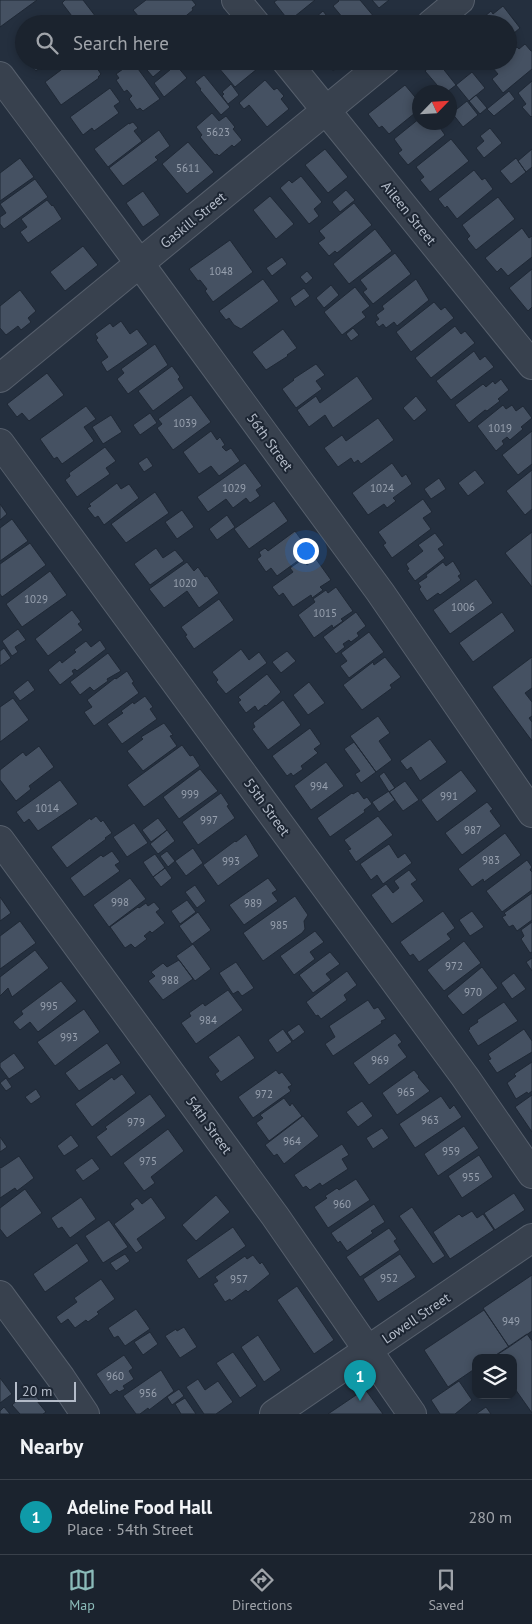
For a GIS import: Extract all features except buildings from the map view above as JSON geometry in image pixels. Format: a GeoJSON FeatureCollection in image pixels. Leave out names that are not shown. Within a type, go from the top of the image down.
{"type":"FeatureCollection","features":[{"type":"Feature","properties":{"kind":"street"},"geometry":{"type":"LineString","coordinates":[[236,0],[248,15]]}},
{"type":"Feature","properties":{"kind":"street"},"geometry":{"type":"LineString","coordinates":[[442,15],[460,0]]}},
{"type":"Feature","properties":{"kind":"street","name":"Aileen Street"},"geometry":{"type":"LineString","coordinates":[[293,70],[532,365]]}},
{"type":"Feature","properties":{"kind":"street","name":"Gaskill Street"},"geometry":{"type":"LineString","coordinates":[[0,378],[375,70]]}},
{"type":"Feature","properties":{"kind":"street","name":"56th Street"},"geometry":{"type":"LineString","coordinates":[[0,76],[380,592],[532,813]]}},
{"type":"Feature","properties":{"kind":"street","name":"55th Street"},"geometry":{"type":"LineString","coordinates":[[0,443],[465,1077],[532,1174]]}},
{"type":"Feature","properties":{"kind":"street","name":"54th Street"},"geometry":{"type":"LineString","coordinates":[[0,840],[275,1216],[412,1414]]}},
{"type":"Feature","properties":{"kind":"street","name":"Lowell Street"},"geometry":{"type":"LineString","coordinates":[[274,1414],[532,1238]]}},
{"type":"Feature","properties":{"kind":"street"},"geometry":{"type":"LineString","coordinates":[[0,1295],[86,1414]]}},
{"type":"Feature","properties":{"kind":"place","name":"Adeline Food Hall"},"geometry":{"type":"Point","coordinates":[360,1401]}}]}
